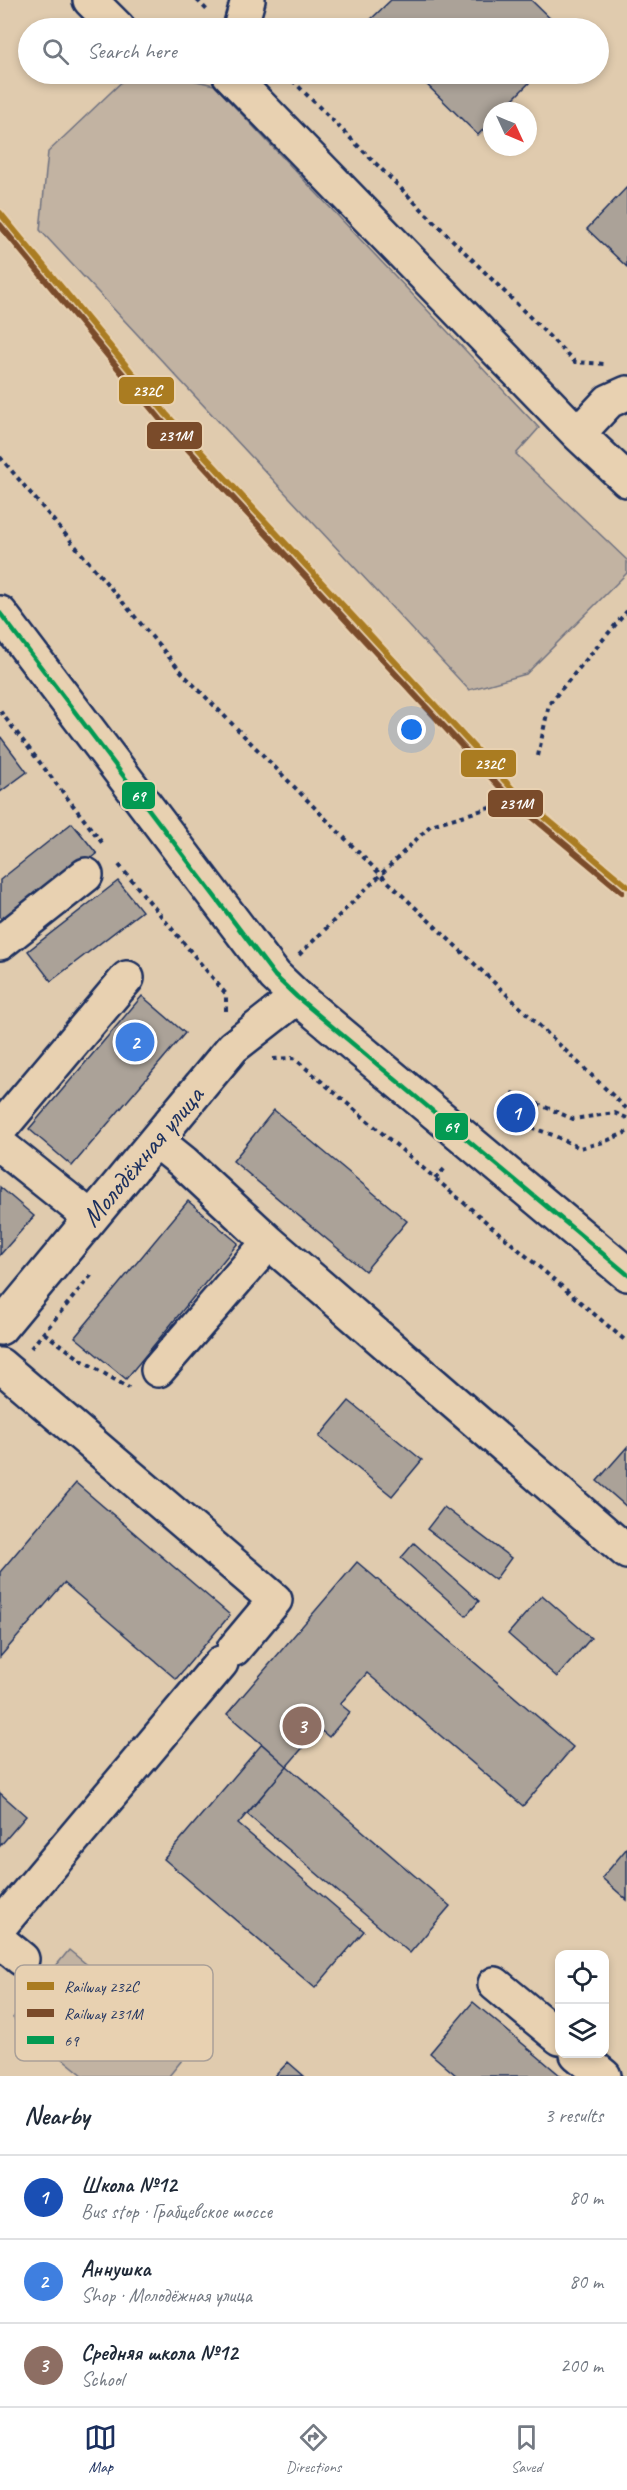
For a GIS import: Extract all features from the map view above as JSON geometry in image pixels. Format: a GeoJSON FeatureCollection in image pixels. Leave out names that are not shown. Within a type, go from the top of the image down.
{"type":"FeatureCollection","features":[{"type":"Feature","properties":{"kind":"street"},"geometry":{"type":"LineString","coordinates":[[90,0],[108,18]]}},
{"type":"Feature","properties":{"kind":"street"},"geometry":{"type":"LineString","coordinates":[[243,18],[248,0]]}},
{"type":"Feature","properties":{"kind":"street"},"geometry":{"type":"LineString","coordinates":[[239,84],[578,434],[627,480]]}},
{"type":"Feature","properties":{"kind":"street"},"geometry":{"type":"LineString","coordinates":[[578,434],[609,401],[627,393]]}},
{"type":"Feature","properties":{"kind":"street"},"geometry":{"type":"LineString","coordinates":[[0,613],[286,987],[627,1274]]}},
{"type":"Feature","properties":{"kind":"street"},"geometry":{"type":"LineString","coordinates":[[0,943],[86,875]]}},
{"type":"Feature","properties":{"kind":"street"},"geometry":{"type":"LineString","coordinates":[[0,1129],[127,978]]}},
{"type":"Feature","properties":{"kind":"street","name":"Молодёжная улица"},"geometry":{"type":"LineString","coordinates":[[0,1328],[90,1217],[286,987]]}},
{"type":"Feature","properties":{"kind":"street"},"geometry":{"type":"LineString","coordinates":[[157,1141],[183,1162],[268,1242],[627,1552]]}},
{"type":"Feature","properties":{"kind":"street"},"geometry":{"type":"LineString","coordinates":[[0,1146],[90,1217]]}},
{"type":"Feature","properties":{"kind":"street"},"geometry":{"type":"LineString","coordinates":[[158,1370],[268,1242]]}},
{"type":"Feature","properties":{"kind":"street"},"geometry":{"type":"LineString","coordinates":[[0,1926],[275,1600],[5,1368]]}},
{"type":"Feature","properties":{"kind":"street"},"geometry":{"type":"LineString","coordinates":[[495,1984],[555,2034]]}},
{"type":"Feature","properties":{"kind":"street"},"geometry":{"type":"LineString","coordinates":[[582,2058],[604,2076]]}},
{"type":"Feature","properties":{"kind":"path"},"geometry":{"type":"LineString","coordinates":[[296,84],[575,362],[606,364]]}},
{"type":"Feature","properties":{"kind":"path"},"geometry":{"type":"LineString","coordinates":[[0,457],[185,676],[380,873],[627,1109]]}},
{"type":"Feature","properties":{"kind":"path"},"geometry":{"type":"LineString","coordinates":[[538,756],[549,704],[627,611]]}},
{"type":"Feature","properties":{"kind":"path"},"geometry":{"type":"LineString","coordinates":[[286,987],[313,943],[380,873],[431,825],[493,807]]}},
{"type":"Feature","properties":{"kind":"path"},"geometry":{"type":"LineString","coordinates":[[226,1014],[235,1008]]}},
{"type":"Feature","properties":{"kind":"path"},"geometry":{"type":"LineString","coordinates":[[266,1063],[273,1058],[294,1058],[627,1342]]}},
{"type":"Feature","properties":{"kind":"path"},"geometry":{"type":"LineString","coordinates":[[627,1118],[615,1113],[573,1119],[513,1093],[504,1104],[530,1127],[580,1148],[604,1142],[627,1132]]}},
{"type":"Feature","properties":{"kind":"path"},"geometry":{"type":"LineString","coordinates":[[435,1179],[450,1163]]}},
{"type":"Feature","properties":{"kind":"path"},"geometry":{"type":"LineString","coordinates":[[5,1368],[44,1334],[95,1270]]}},
{"type":"Feature","properties":{"kind":"path"},"geometry":{"type":"LineString","coordinates":[[44,1334],[83,1361],[132,1390],[158,1370]]}},
{"type":"Feature","properties":{"kind":"shaded area"},"geometry":{"type":"Polygon","coordinates":[[[119,84],[214,85],[539,428],[516,454],[627,560],[627,573],[526,674],[469,690],[40,230],[48,152],[119,84]]]}},
{"type":"Feature","properties":{"kind":"shaded area"},"geometry":{"type":"Polygon","coordinates":[[[69,1950],[87,1965],[57,1965],[69,1950]]]}},
{"type":"Feature","properties":{"kind":"shaded area"},"geometry":{"type":"Polygon","coordinates":[[[66,2061],[181,2061],[169,2076],[84,2076],[66,2061]]]}},
{"type":"Feature","properties":{"kind":"building"},"geometry":{"type":"Polygon","coordinates":[[[391,0],[531,0],[550,18],[372,18],[391,0]]]}},
{"type":"Feature","properties":{"kind":"building"},"geometry":{"type":"Polygon","coordinates":[[[426,84],[528,84],[510,102],[483,102],[483,130],[478,135],[426,84]]]}},
{"type":"Feature","properties":{"kind":"building"},"geometry":{"type":"Polygon","coordinates":[[[627,187],[627,267],[587,229],[627,187]]]}},
{"type":"Feature","properties":{"kind":"building"},"geometry":{"type":"Polygon","coordinates":[[[0,736],[27,772],[0,792],[0,736]]]}},
{"type":"Feature","properties":{"kind":"building"},"geometry":{"type":"Polygon","coordinates":[[[72,823],[97,854],[6,925],[0,917],[0,880],[72,823]]]}},
{"type":"Feature","properties":{"kind":"building"},"geometry":{"type":"Polygon","coordinates":[[[118,881],[142,911],[51,981],[28,951],[118,881]]]}},
{"type":"Feature","properties":{"kind":"building"},"geometry":{"type":"Polygon","coordinates":[[[142,996],[185,1033],[72,1166],[29,1129],[142,996]]]}},
{"type":"Feature","properties":{"kind":"building"},"geometry":{"type":"Polygon","coordinates":[[[274,1110],[407,1221],[365,1271],[233,1161],[274,1110]]]}},
{"type":"Feature","properties":{"kind":"building"},"geometry":{"type":"Polygon","coordinates":[[[0,1187],[34,1216],[0,1255],[0,1187]]]}},
{"type":"Feature","properties":{"kind":"building"},"geometry":{"type":"Polygon","coordinates":[[[188,1201],[238,1243],[126,1379],[75,1337],[188,1201]]]}},
{"type":"Feature","properties":{"kind":"building"},"geometry":{"type":"Polygon","coordinates":[[[349,1401],[422,1460],[392,1496],[319,1437],[349,1401]]]}},
{"type":"Feature","properties":{"kind":"building"},"geometry":{"type":"Polygon","coordinates":[[[627,1447],[627,1507],[597,1481],[627,1447]]]}},
{"type":"Feature","properties":{"kind":"building"},"geometry":{"type":"Polygon","coordinates":[[[76,1483],[230,1615],[176,1679],[64,1583],[0,1657],[0,1572],[76,1483]]]}},
{"type":"Feature","properties":{"kind":"building"},"geometry":{"type":"Polygon","coordinates":[[[444,1507],[511,1558],[495,1580],[427,1529],[444,1507]]]}},
{"type":"Feature","properties":{"kind":"building"},"geometry":{"type":"Polygon","coordinates":[[[414,1543],[479,1601],[466,1616],[401,1558],[414,1543]]]}},
{"type":"Feature","properties":{"kind":"building"},"geometry":{"type":"Polygon","coordinates":[[[357,1562],[573,1747],[523,1806],[367,1673],[340,1704],[350,1712],[329,1737],[319,1729],[287,1766],[227,1714],[357,1562]]]}},
{"type":"Feature","properties":{"kind":"building"},"geometry":{"type":"Polygon","coordinates":[[[542,1595],[591,1638],[557,1677],[508,1634],[542,1595]]]}},
{"type":"Feature","properties":{"kind":"building"},"geometry":{"type":"Polygon","coordinates":[[[262,1744],[287,1766],[238,1824],[364,1931],[315,1988],[164,1859],[262,1744]]]}},
{"type":"Feature","properties":{"kind":"building"},"geometry":{"type":"Polygon","coordinates":[[[287,1766],[450,1906],[410,1953],[247,1814],[287,1766]]]}},
{"type":"Feature","properties":{"kind":"building"},"geometry":{"type":"Polygon","coordinates":[[[0,1793],[26,1816],[0,1846],[0,1793]]]}},
{"type":"Feature","properties":{"kind":"building"},"geometry":{"type":"Polygon","coordinates":[[[627,1848],[627,1900],[602,1878],[627,1848]]]}},
{"type":"Feature","properties":{"kind":"building"},"geometry":{"type":"Polygon","coordinates":[[[473,2002],[561,2076],[457,2076],[430,2053],[473,2002]]]}},
{"type":"Feature","properties":{"kind":"building"},"geometry":{"type":"Polygon","coordinates":[[[288,2062],[304,2076],[275,2076],[288,2062]]]}},
{"type":"Feature","properties":{"kind":"rail line","name":"232C"},"geometry":{"type":"LineString","coordinates":[[0,213],[166,414],[517,794],[627,886]]}},
{"type":"Feature","properties":{"kind":"rail line","name":"231М"},"geometry":{"type":"LineString","coordinates":[[0,225],[160,419],[511,799],[622,892]]}},
{"type":"Feature","properties":{"kind":"transit line","name":"69"},"geometry":{"type":"LineString","coordinates":[[0,613],[275,976],[297,997],[627,1274]]}},
{"type":"Feature","properties":{"kind":"place","name":"Аннушка"},"geometry":{"type":"Point","coordinates":[135,1042]}},
{"type":"Feature","properties":{"kind":"place","name":"Школа №12"},"geometry":{"type":"Point","coordinates":[516,1113]}},
{"type":"Feature","properties":{"kind":"place","name":"Средняя школа №12"},"geometry":{"type":"Point","coordinates":[302,1726]}}]}
